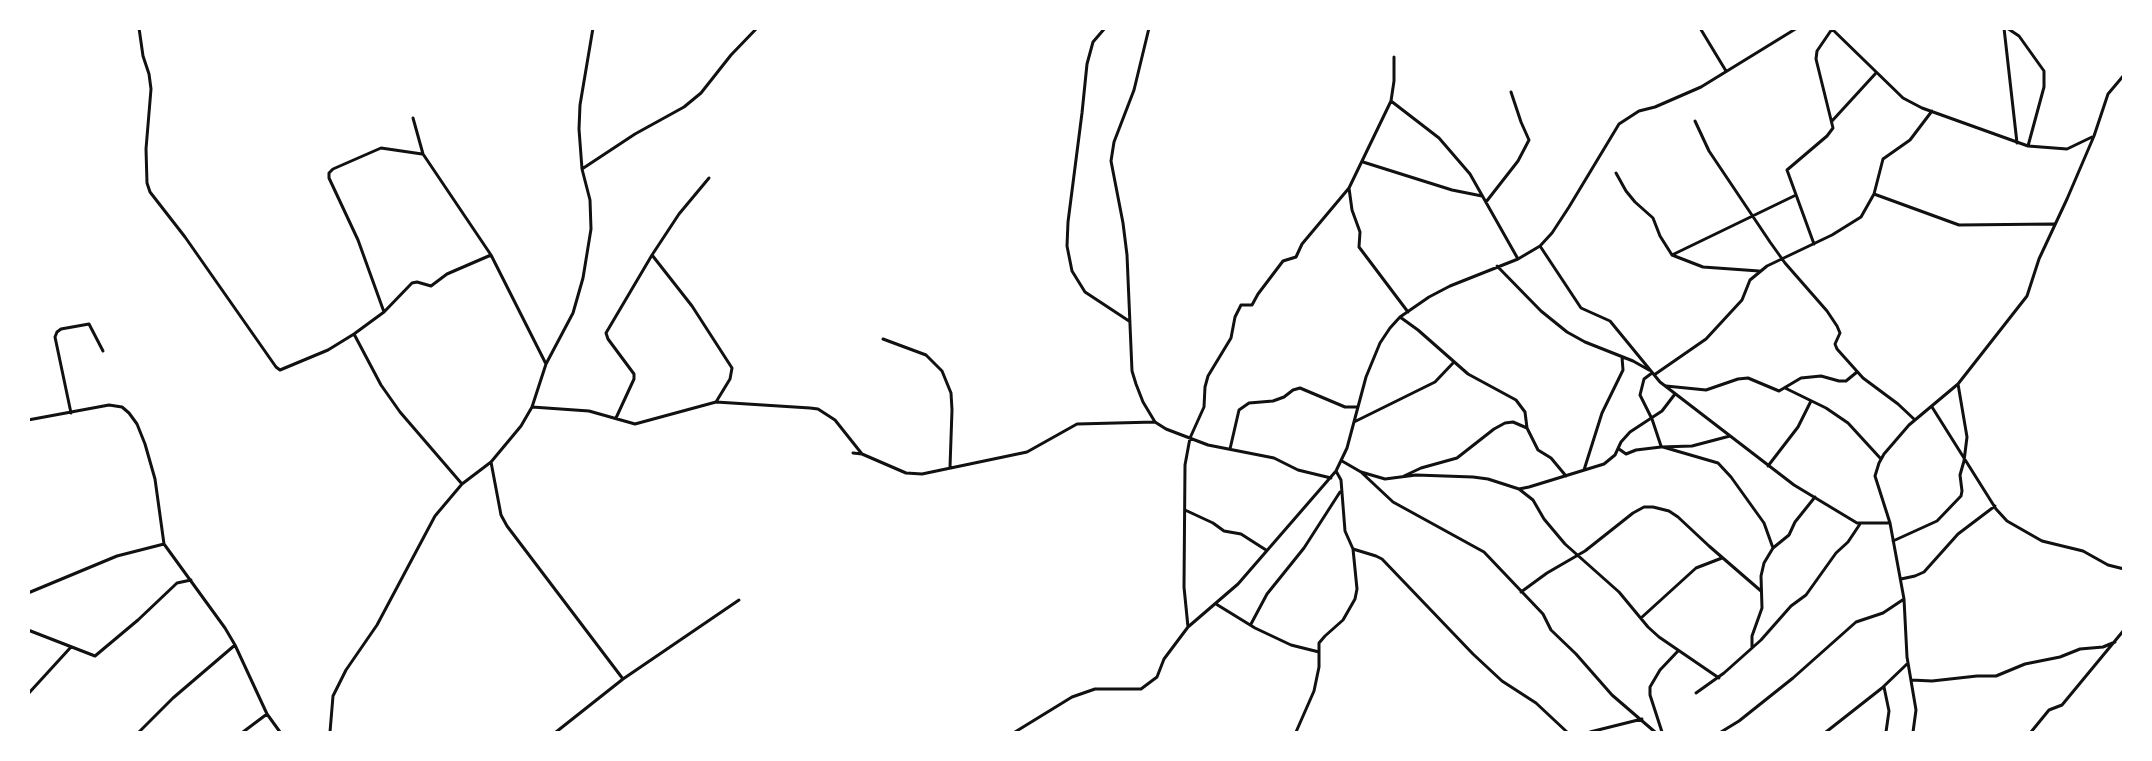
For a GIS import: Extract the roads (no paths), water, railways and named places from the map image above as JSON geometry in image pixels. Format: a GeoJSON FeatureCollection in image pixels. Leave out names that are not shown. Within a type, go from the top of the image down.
{"type":"FeatureCollection","features":[{"type":"Feature","properties":{"kind":"street"},"geometry":{"type":"LineString","coordinates":[[139,28],[151,89],[146,169],[148,186],[276,368],[280,370],[328,350],[354,334],[384,312],[412,283],[431,286],[447,274],[491,255]]}},
{"type":"Feature","properties":{"kind":"street"},"geometry":{"type":"LineString","coordinates":[[330,732],[333,696],[346,670],[377,625],[435,516],[462,484],[491,462],[521,426],[532,407],[546,364],[573,313],[583,278],[591,229],[590,200],[582,169],[580,105],[592,28]]}},
{"type":"Feature","properties":{"kind":"street"},"geometry":{"type":"LineString","coordinates":[[582,169],[635,134],[684,107],[701,93],[731,55],[757,28]]}},
{"type":"Feature","properties":{"kind":"street"},"geometry":{"type":"LineString","coordinates":[[1105,28],[1093,42],[1087,64],[1067,246],[1072,271],[1085,292],[1130,321]]}},
{"type":"Feature","properties":{"kind":"street"},"geometry":{"type":"LineString","coordinates":[[1149,28],[1134,90],[1114,142],[1111,161],[1123,223],[1132,371],[1143,402],[1155,422],[1166,429],[1208,445],[1274,458],[1298,470],[1331,478]]}},
{"type":"Feature","properties":{"kind":"street"},"geometry":{"type":"LineString","coordinates":[[1700,28],[1726,71]]}},
{"type":"Feature","properties":{"kind":"street"},"geometry":{"type":"LineString","coordinates":[[1015,732],[1072,697],[1095,689],[1144,687],[1157,677],[1164,659],[1188,627],[1238,584],[1336,471],[1347,448],[1366,377],[1380,343],[1400,317],[1429,297],[1497,266],[1518,259],[1539,246],[1552,233],[1619,124],[1640,111],[1701,87],[1797,28]]}},
{"type":"Feature","properties":{"kind":"street"},"geometry":{"type":"LineString","coordinates":[[2005,28],[2016,143]]}},
{"type":"Feature","properties":{"kind":"street"},"geometry":{"type":"LineString","coordinates":[[2005,28],[2019,36],[2044,71],[2044,87],[2028,146]]}},
{"type":"Feature","properties":{"kind":"street"},"geometry":{"type":"LineString","coordinates":[[1814,244],[1787,170],[1833,128],[1816,59],[1817,51],[1831,29],[1903,98],[1932,111],[2028,146],[2067,149],[2094,136]]}},
{"type":"Feature","properties":{"kind":"street"},"geometry":{"type":"LineString","coordinates":[[1188,627],[1184,587],[1185,465],[1190,438],[1204,407],[1208,376],[1230,338],[1235,317],[1241,305],[1252,305],[1283,261],[1296,257],[1302,244],[1349,188],[1391,101],[1394,57]]}},
{"type":"Feature","properties":{"kind":"street"},"geometry":{"type":"LineString","coordinates":[[1832,121],[1876,73]]}},
{"type":"Feature","properties":{"kind":"street"},"geometry":{"type":"LineString","coordinates":[[1913,732],[1916,710],[1908,664],[1904,599],[1890,523],[1875,476],[1881,459],[1915,420],[1958,384],[2027,296],[2039,258],[2094,136],[2108,94],[2124,75]]}},
{"type":"Feature","properties":{"kind":"street"},"geometry":{"type":"LineString","coordinates":[[1486,202],[1518,160],[1529,140],[1511,92]]}},
{"type":"Feature","properties":{"kind":"street"},"geometry":{"type":"LineString","coordinates":[[1391,101],[1439,138],[1470,174],[1518,259]]}},
{"type":"Feature","properties":{"kind":"street"},"geometry":{"type":"LineString","coordinates":[[1773,548],[1764,523],[1756,510],[1718,463],[1662,447],[1640,395],[1644,379],[1706,339],[1742,300],[1750,280],[1761,271],[1859,219],[1874,194],[1883,159],[1910,140],[1932,111]]}},
{"type":"Feature","properties":{"kind":"street"},"geometry":{"type":"LineString","coordinates":[[413,118],[423,154],[491,255],[546,364]]}},
{"type":"Feature","properties":{"kind":"street"},"geometry":{"type":"LineString","coordinates":[[1695,121],[1709,151],[1782,258],[1833,319],[1840,333],[1836,347],[1872,386],[1898,404],[1915,420]]}},
{"type":"Feature","properties":{"kind":"street"},"geometry":{"type":"LineString","coordinates":[[384,312],[358,240],[329,178],[329,173],[333,169],[381,148],[423,154]]}},
{"type":"Feature","properties":{"kind":"street"},"geometry":{"type":"LineString","coordinates":[[1362,161],[1452,190],[1482,196]]}},
{"type":"Feature","properties":{"kind":"street"},"geometry":{"type":"LineString","coordinates":[[1616,173],[1635,202],[1653,218],[1660,236],[1672,255],[1702,267],[1761,271]]}},
{"type":"Feature","properties":{"kind":"street"},"geometry":{"type":"LineString","coordinates":[[616,418],[634,379],[634,374],[606,333],[679,213],[709,178]]}},
{"type":"Feature","properties":{"kind":"street"},"geometry":{"type":"LineString","coordinates":[[1349,188],[1352,210],[1360,232],[1359,247],[1407,312]]}},
{"type":"Feature","properties":{"kind":"street"},"geometry":{"type":"LineString","coordinates":[[1874,194],[1959,225],[2054,224]]}},
{"type":"Feature","properties":{"kind":"street"},"geometry":{"type":"LineString","coordinates":[[1672,255],[1796,195]]}},
{"type":"Feature","properties":{"kind":"street"},"geometry":{"type":"LineString","coordinates":[[1539,246],[1581,308],[1610,321],[1664,386],[1794,485],[1860,524],[1890,523]]}},
{"type":"Feature","properties":{"kind":"street"},"geometry":{"type":"LineString","coordinates":[[652,255],[692,306],[732,368],[730,379],[716,402]]}},
{"type":"Feature","properties":{"kind":"street"},"geometry":{"type":"LineString","coordinates":[[1497,266],[1553,322],[1585,342],[1622,357],[1652,373]]}},
{"type":"Feature","properties":{"kind":"street"},"geometry":{"type":"LineString","coordinates":[[1400,317],[1468,374],[1516,400],[1524,412],[1527,428],[1539,452],[1551,458],[1566,476]]}},
{"type":"Feature","properties":{"kind":"street"},"geometry":{"type":"LineString","coordinates":[[71,413],[55,337],[57,332],[61,329],[89,324],[103,351]]}},
{"type":"Feature","properties":{"kind":"street"},"geometry":{"type":"LineString","coordinates":[[354,334],[381,385],[400,412],[462,484]]}},
{"type":"Feature","properties":{"kind":"street"},"geometry":{"type":"LineString","coordinates":[[883,339],[926,355],[942,371],[951,393],[950,467]]}},
{"type":"Feature","properties":{"kind":"street"},"geometry":{"type":"LineString","coordinates":[[1584,470],[1602,413],[1623,370],[1622,357]]}},
{"type":"Feature","properties":{"kind":"street"},"geometry":{"type":"LineString","coordinates":[[1354,422],[1434,382],[1454,362]]}},
{"type":"Feature","properties":{"kind":"street"},"geometry":{"type":"LineString","coordinates":[[1664,386],[1706,390],[1748,378],[1777,391],[1801,378],[1821,376],[1839,381],[1849,379],[1857,372]]}},
{"type":"Feature","properties":{"kind":"street"},"geometry":{"type":"LineString","coordinates":[[1893,541],[1937,521],[1955,504],[1962,491],[1960,475],[1967,436],[1958,384]]}},
{"type":"Feature","properties":{"kind":"street"},"geometry":{"type":"LineString","coordinates":[[1230,449],[1239,410],[1249,403],[1273,401],[1300,388],[1345,407],[1358,407]]}},
{"type":"Feature","properties":{"kind":"street"},"geometry":{"type":"LineString","coordinates":[[1785,388],[1852,425],[1881,459]]}},
{"type":"Feature","properties":{"kind":"street"},"geometry":{"type":"LineString","coordinates":[[1519,489],[1604,464],[1616,455],[1621,442],[1630,432],[1662,411],[1676,394]]}},
{"type":"Feature","properties":{"kind":"street"},"geometry":{"type":"LineString","coordinates":[[1767,466],[1798,427],[1811,401]]}},
{"type":"Feature","properties":{"kind":"street"},"geometry":{"type":"LineString","coordinates":[[532,407],[589,411],[630,423],[641,423],[716,402],[818,410],[835,420],[862,454]]}},
{"type":"Feature","properties":{"kind":"street"},"geometry":{"type":"LineString","coordinates":[[28,420],[109,405],[122,407],[137,424],[155,479],[164,544],[235,645],[267,714],[280,732]]}},
{"type":"Feature","properties":{"kind":"street"},"geometry":{"type":"LineString","coordinates":[[1932,407],[1964,461],[1995,507],[2007,520],[2036,538],[2083,551],[2108,565],[2124,569]]}},
{"type":"Feature","properties":{"kind":"street"},"geometry":{"type":"LineString","coordinates":[[853,453],[862,454],[906,473],[922,474],[1027,452],[1077,424],[1155,422]]}},
{"type":"Feature","properties":{"kind":"street"},"geometry":{"type":"LineString","coordinates":[[1402,476],[1462,456],[1475,443],[1505,423],[1518,423],[1527,428]]}},
{"type":"Feature","properties":{"kind":"street"},"geometry":{"type":"LineString","coordinates":[[1619,449],[1626,454],[1641,449],[1692,446],[1731,435]]}},
{"type":"Feature","properties":{"kind":"street"},"geometry":{"type":"LineString","coordinates":[[1342,461],[1361,472],[1393,502],[1484,552],[1542,614],[1551,630],[1612,694],[1655,732]]}},
{"type":"Feature","properties":{"kind":"street"},"geometry":{"type":"LineString","coordinates":[[491,462],[501,516],[507,526],[623,679]]}},
{"type":"Feature","properties":{"kind":"street"},"geometry":{"type":"LineString","coordinates":[[1296,732],[1314,691],[1320,667],[1319,652],[1322,639],[1343,620],[1355,599],[1357,589],[1353,549],[1345,531],[1340,476],[1336,471]]}},
{"type":"Feature","properties":{"kind":"street"},"geometry":{"type":"LineString","coordinates":[[1361,472],[1385,479],[1416,475],[1473,477],[1488,479],[1519,489],[1533,500],[1544,519],[1565,544],[1619,592],[1659,638],[1719,678]]}},
{"type":"Feature","properties":{"kind":"street"},"geometry":{"type":"LineString","coordinates":[[1251,624],[1267,594],[1304,548],[1341,490]]}},
{"type":"Feature","properties":{"kind":"street"},"geometry":{"type":"LineString","coordinates":[[1752,647],[1752,636],[1762,608],[1762,567],[1773,548],[1789,534],[1797,519],[1815,497]]}},
{"type":"Feature","properties":{"kind":"street"},"geometry":{"type":"LineString","coordinates":[[1521,592],[1547,573],[1578,556],[1644,507],[1669,511],[1678,517],[1761,591]]}},
{"type":"Feature","properties":{"kind":"street"},"geometry":{"type":"LineString","coordinates":[[1901,579],[1924,572],[1958,534],[1995,507]]}},
{"type":"Feature","properties":{"kind":"street"},"geometry":{"type":"LineString","coordinates":[[1185,510],[1213,523],[1224,531],[1241,534],[1266,550]]}},
{"type":"Feature","properties":{"kind":"street"},"geometry":{"type":"LineString","coordinates":[[1696,693],[1719,678],[1811,589],[1834,555],[1848,542],[1860,524]]}},
{"type":"Feature","properties":{"kind":"street"},"geometry":{"type":"LineString","coordinates":[[28,593],[117,556],[164,544]]}},
{"type":"Feature","properties":{"kind":"street"},"geometry":{"type":"LineString","coordinates":[[1353,549],[1382,559],[1473,654],[1502,681],[1543,708],[1567,732]]}},
{"type":"Feature","properties":{"kind":"street"},"geometry":{"type":"LineString","coordinates":[[1641,618],[1696,568],[1722,558]]}},
{"type":"Feature","properties":{"kind":"street"},"geometry":{"type":"LineString","coordinates":[[28,630],[91,655],[100,653],[174,585],[181,581],[191,580]]}},
{"type":"Feature","properties":{"kind":"street"},"geometry":{"type":"LineString","coordinates":[[1721,732],[1739,721],[1793,678],[1856,622],[1883,613],[1904,599]]}},
{"type":"Feature","properties":{"kind":"street"},"geometry":{"type":"LineString","coordinates":[[556,732],[623,679],[739,600]]}},
{"type":"Feature","properties":{"kind":"street"},"geometry":{"type":"LineString","coordinates":[[1216,604],[1291,645],[1319,652]]}},
{"type":"Feature","properties":{"kind":"street"},"geometry":{"type":"LineString","coordinates":[[2031,732],[2049,710],[2063,705],[2124,630]]}},
{"type":"Feature","properties":{"kind":"street"},"geometry":{"type":"LineString","coordinates":[[1911,680],[1932,681],[1995,676],[2025,664],[2060,657],[2080,650],[2103,647],[2115,642]]}},
{"type":"Feature","properties":{"kind":"street"},"geometry":{"type":"LineString","coordinates":[[139,732],[173,698],[235,645]]}},
{"type":"Feature","properties":{"kind":"street"},"geometry":{"type":"LineString","coordinates":[[28,694],[71,647]]}},
{"type":"Feature","properties":{"kind":"street"},"geometry":{"type":"LineString","coordinates":[[1662,732],[1650,695],[1650,687],[1660,670],[1678,651]]}},
{"type":"Feature","properties":{"kind":"street"},"geometry":{"type":"LineString","coordinates":[[1829,732],[1908,664]]}},
{"type":"Feature","properties":{"kind":"street"},"geometry":{"type":"LineString","coordinates":[[1884,686],[1889,711],[1886,732]]}},
{"type":"Feature","properties":{"kind":"street"},"geometry":{"type":"LineString","coordinates":[[243,732],[267,714]]}},
{"type":"Feature","properties":{"kind":"street"},"geometry":{"type":"LineString","coordinates":[[1590,732],[1642,719]]}}]}
